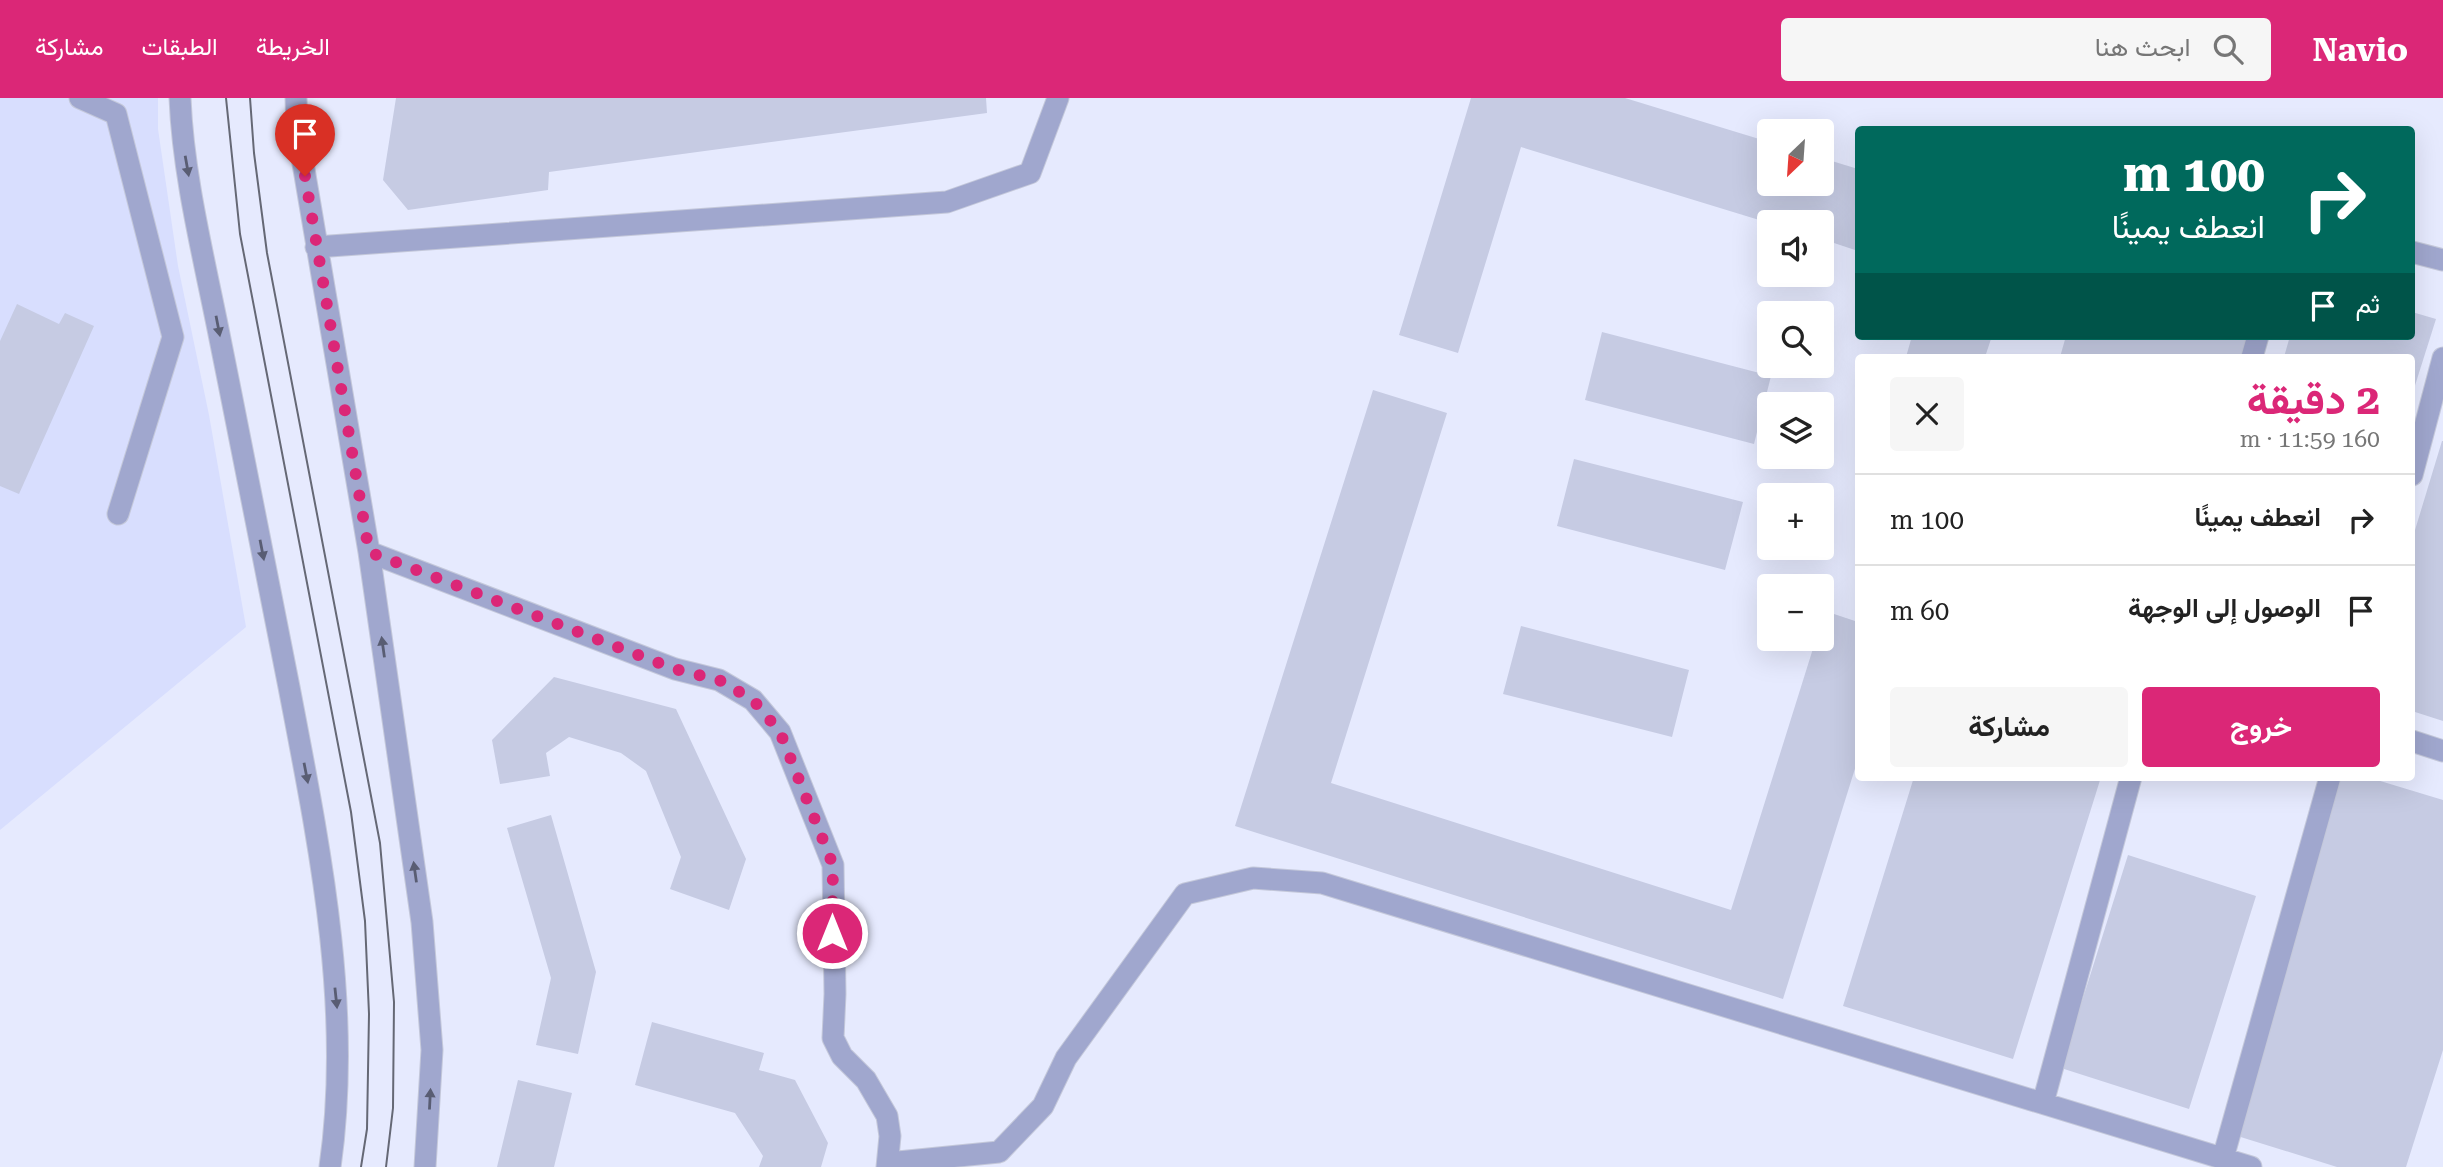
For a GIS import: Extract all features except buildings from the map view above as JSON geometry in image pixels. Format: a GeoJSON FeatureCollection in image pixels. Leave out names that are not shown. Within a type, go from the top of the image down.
{"type":"FeatureCollection","features":[{"type":"Feature","properties":{"kind":"street"},"geometry":{"type":"LineString","coordinates":[[80,98],[116,114],[173,337],[118,514]]}},
{"type":"Feature","properties":{"kind":"street"},"geometry":{"type":"LineString","coordinates":[[180,98],[181,130],[205,259],[316,826],[337,1008],[337,1121],[330,1167]]}},
{"type":"Feature","properties":{"kind":"street"},"geometry":{"type":"LineString","coordinates":[[296,98],[297,128],[369,552],[422,922],[432,1050],[425,1167]]}},
{"type":"Feature","properties":{"kind":"street"},"geometry":{"type":"LineString","coordinates":[[316,247],[947,202],[1030,173],[1058,98]]}},
{"type":"Feature","properties":{"kind":"street"},"geometry":{"type":"LineString","coordinates":[[2415,253],[2443,260]]}},
{"type":"Feature","properties":{"kind":"street"},"geometry":{"type":"LineString","coordinates":[[2415,464],[2443,358]]}},
{"type":"Feature","properties":{"kind":"street"},"geometry":{"type":"LineString","coordinates":[[369,552],[675,669],[719,680],[753,700],[780,732],[833,865],[833,1038],[842,1056],[866,1080],[887,1116],[890,1136],[888,1165],[999,1152],[1044,1106],[1066,1058],[1185,894],[1253,878],[1322,883],[2251,1167]]}},
{"type":"Feature","properties":{"kind":"street"},"geometry":{"type":"LineString","coordinates":[[2415,742],[2443,751]]}},
{"type":"Feature","properties":{"kind":"street"},"geometry":{"type":"LineString","coordinates":[[2043,1103],[2130,781]]}},
{"type":"Feature","properties":{"kind":"street"},"geometry":{"type":"LineString","coordinates":[[2223,1158],[2329,781]]}},
{"type":"Feature","properties":{"kind":"shaded area"},"geometry":{"type":"Polygon","coordinates":[[[0,98],[158,98],[158,129],[178,266],[209,415],[246,627],[0,830],[0,98]]]}},
{"type":"Feature","properties":{"kind":"tram line"},"geometry":{"type":"LineString","coordinates":[[226,98],[240,234],[351,812],[365,921],[369,1014],[367,1129],[361,1167]]}},
{"type":"Feature","properties":{"kind":"tram line"},"geometry":{"type":"LineString","coordinates":[[250,98],[267,253],[380,843],[394,1002],[393,1108],[386,1167]]}},
{"type":"Feature","properties":{"kind":"route"},"geometry":{"type":"LineString","coordinates":[[305,176],[369,552],[675,669],[719,680],[753,700],[780,732],[833,865],[832,933]]}}]}
